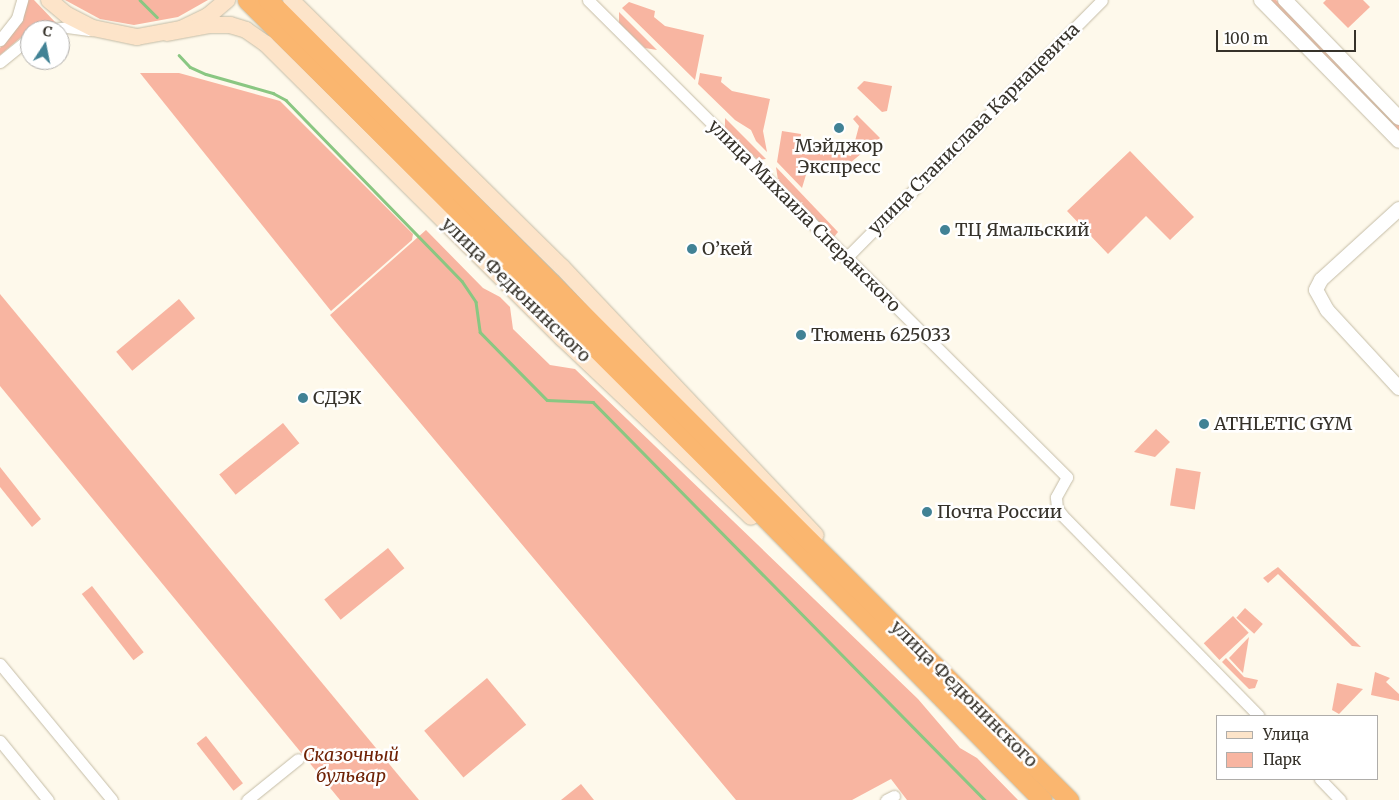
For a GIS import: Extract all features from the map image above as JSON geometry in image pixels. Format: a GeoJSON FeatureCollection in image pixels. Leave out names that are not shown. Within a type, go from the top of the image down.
{"type":"FeatureCollection","features":[{"type":"Feature","properties":{"kind":"highway"},"geometry":{"type":"LineString","coordinates":[[247,0],[440,181]]}},
{"type":"Feature","properties":{"kind":"highway"},"geometry":{"type":"LineString","coordinates":[[268,0],[440,181]]}},
{"type":"Feature","properties":{"kind":"highway","name":"улица Федюнинского"},"geometry":{"type":"LineString","coordinates":[[440,181],[860,589],[1069,800]]}},
{"type":"Feature","properties":{"kind":"highway","name":"улица Федюнинского"},"geometry":{"type":"LineString","coordinates":[[440,181],[848,604],[1042,800]]}},
{"type":"Feature","properties":{"kind":"main road"},"geometry":{"type":"LineString","coordinates":[[50,0],[80,22],[108,33],[137,37],[167,33],[195,23],[227,0]]}},
{"type":"Feature","properties":{"kind":"main road","name":"улица Федюнинского"},"geometry":{"type":"LineString","coordinates":[[291,0],[598,304],[794,511],[860,589]]}},
{"type":"Feature","properties":{"kind":"main road","name":"улица Федюнинского"},"geometry":{"type":"LineString","coordinates":[[167,33],[210,25],[230,25],[246,30],[266,44],[562,338],[770,536],[848,604]]}},
{"type":"Feature","properties":{"kind":"street"},"geometry":{"type":"LineString","coordinates":[[0,40],[16,18],[22,0]]}},
{"type":"Feature","properties":{"kind":"street","name":"улица Михаила Сперанского"},"geometry":{"type":"LineString","coordinates":[[588,0],[1067,477],[1056,497],[1057,508],[1062,515],[1258,715]]}},
{"type":"Feature","properties":{"kind":"street","name":"улица Станислава Карнацевича"},"geometry":{"type":"LineString","coordinates":[[846,258],[1102,0]]}},
{"type":"Feature","properties":{"kind":"street"},"geometry":{"type":"LineString","coordinates":[[1261,0],[1399,141]]}},
{"type":"Feature","properties":{"kind":"street"},"geometry":{"type":"LineString","coordinates":[[1285,0],[1399,118]]}},
{"type":"Feature","properties":{"kind":"street"},"geometry":{"type":"LineString","coordinates":[[70,27],[108,33]]}},
{"type":"Feature","properties":{"kind":"street"},"geometry":{"type":"LineString","coordinates":[[0,62],[20,46]]}},
{"type":"Feature","properties":{"kind":"street"},"geometry":{"type":"LineString","coordinates":[[1399,209],[1321,280],[1316,290],[1327,310],[1399,388]]}},
{"type":"Feature","properties":{"kind":"street"},"geometry":{"type":"LineString","coordinates":[[0,664],[112,800]]}},
{"type":"Feature","properties":{"kind":"street"},"geometry":{"type":"LineString","coordinates":[[0,741],[48,800]]}},
{"type":"Feature","properties":{"kind":"street"},"geometry":{"type":"LineString","coordinates":[[247,800],[298,759]]}},
{"type":"Feature","properties":{"kind":"street"},"geometry":{"type":"LineString","coordinates":[[1321,780],[1340,800]]}},
{"type":"Feature","properties":{"kind":"green space"},"geometry":{"type":"Polygon","coordinates":[[[27,0],[34,0],[53,20],[22,20],[27,0]]]}},
{"type":"Feature","properties":{"kind":"green space"},"geometry":{"type":"Polygon","coordinates":[[[65,0],[208,0],[178,17],[134,25],[100,19],[65,0]]]}},
{"type":"Feature","properties":{"kind":"green space"},"geometry":{"type":"Polygon","coordinates":[[[1269,0],[1276,0],[1399,124],[1399,132],[1269,0]]]}},
{"type":"Feature","properties":{"kind":"green space"},"geometry":{"type":"Polygon","coordinates":[[[1326,0],[1363,0],[1370,7],[1348,28],[1323,3],[1326,0]]]}},
{"type":"Feature","properties":{"kind":"green space"},"geometry":{"type":"Polygon","coordinates":[[[629,2],[655,11],[654,17],[665,26],[704,35],[695,80],[622,8],[629,2]]]}},
{"type":"Feature","properties":{"kind":"green space"},"geometry":{"type":"Polygon","coordinates":[[[619,12],[657,50],[645,48],[619,23],[619,12]]]}},
{"type":"Feature","properties":{"kind":"green space"},"geometry":{"type":"Polygon","coordinates":[[[20,24],[20,38],[0,55],[0,48],[20,24]]]}},
{"type":"Feature","properties":{"kind":"green space"},"geometry":{"type":"Polygon","coordinates":[[[140,73],[179,73],[280,101],[413,234],[412,240],[331,311],[140,73]]]}},
{"type":"Feature","properties":{"kind":"green space"},"geometry":{"type":"Polygon","coordinates":[[[700,73],[722,77],[721,82],[732,91],[770,99],[763,131],[767,152],[756,141],[751,130],[735,120],[698,84],[700,73]]]}},
{"type":"Feature","properties":{"kind":"green space"},"geometry":{"type":"Polygon","coordinates":[[[864,81],[892,86],[887,111],[882,112],[857,88],[864,81]]]}},
{"type":"Feature","properties":{"kind":"green space"},"geometry":{"type":"Polygon","coordinates":[[[857,115],[880,138],[838,173],[808,168],[802,188],[777,162],[782,131],[801,134],[800,141],[806,147],[851,156],[859,126],[853,119],[857,115]]]}},
{"type":"Feature","properties":{"kind":"green space"},"geometry":{"type":"Polygon","coordinates":[[[725,118],[766,159],[758,160],[725,129],[725,118]]]}},
{"type":"Feature","properties":{"kind":"green space"},"geometry":{"type":"Polygon","coordinates":[[[1130,151],[1194,217],[1170,240],[1146,216],[1108,254],[1067,211],[1130,151]]]}},
{"type":"Feature","properties":{"kind":"green space"},"geometry":{"type":"Polygon","coordinates":[[[776,167],[838,232],[834,237],[778,180],[776,167]]]}},
{"type":"Feature","properties":{"kind":"green space"},"geometry":{"type":"Polygon","coordinates":[[[426,230],[483,288],[500,297],[510,307],[513,329],[550,365],[575,369],[918,699],[960,748],[977,758],[1018,800],[907,800],[891,779],[852,800],[736,800],[330,315],[426,230]]]}},
{"type":"Feature","properties":{"kind":"green space","name":"Сказочный бульвар"},"geometry":{"type":"Polygon","coordinates":[[[0,294],[419,800],[340,800],[0,386],[0,294]]]}},
{"type":"Feature","properties":{"kind":"green space"},"geometry":{"type":"Polygon","coordinates":[[[179,299],[195,318],[132,371],[116,352],[179,299]]]}},
{"type":"Feature","properties":{"kind":"green space"},"geometry":{"type":"Polygon","coordinates":[[[283,423],[299,443],[236,495],[219,475],[283,423]]]}},
{"type":"Feature","properties":{"kind":"green space"},"geometry":{"type":"Polygon","coordinates":[[[1156,429],[1170,442],[1155,457],[1134,452],[1156,429]]]}},
{"type":"Feature","properties":{"kind":"green space"},"geometry":{"type":"Polygon","coordinates":[[[0,467],[41,519],[32,527],[0,487],[0,467]]]}},
{"type":"Feature","properties":{"kind":"green space"},"geometry":{"type":"Polygon","coordinates":[[[1176,468],[1201,472],[1195,509],[1170,506],[1176,468]]]}},
{"type":"Feature","properties":{"kind":"green space"},"geometry":{"type":"Polygon","coordinates":[[[388,548],[404,568],[341,620],[324,600],[388,548]]]}},
{"type":"Feature","properties":{"kind":"green space"},"geometry":{"type":"Polygon","coordinates":[[[1278,567],[1361,647],[1352,646],[1278,574],[1268,583],[1263,578],[1278,567]]]}},
{"type":"Feature","properties":{"kind":"green space"},"geometry":{"type":"Polygon","coordinates":[[[92,586],[144,652],[133,660],[82,594],[92,586]]]}},
{"type":"Feature","properties":{"kind":"green space"},"geometry":{"type":"Polygon","coordinates":[[[1245,608],[1263,624],[1254,634],[1236,618],[1245,608]]]}},
{"type":"Feature","properties":{"kind":"green space"},"geometry":{"type":"Polygon","coordinates":[[[1233,616],[1249,633],[1219,660],[1204,643],[1233,616]]]}},
{"type":"Feature","properties":{"kind":"green space"},"geometry":{"type":"Polygon","coordinates":[[[1249,637],[1243,673],[1229,658],[1249,637]]]}},
{"type":"Feature","properties":{"kind":"green space"},"geometry":{"type":"Polygon","coordinates":[[[1226,658],[1244,677],[1258,680],[1255,688],[1249,689],[1222,662],[1226,658]]]}},
{"type":"Feature","properties":{"kind":"green space"},"geometry":{"type":"Polygon","coordinates":[[[1375,672],[1390,678],[1386,682],[1399,694],[1399,701],[1371,695],[1375,672]]]}},
{"type":"Feature","properties":{"kind":"green space"},"geometry":{"type":"Polygon","coordinates":[[[487,678],[526,725],[463,777],[424,731],[487,678]]]}},
{"type":"Feature","properties":{"kind":"green space"},"geometry":{"type":"Polygon","coordinates":[[[1337,683],[1363,689],[1339,714],[1332,710],[1337,683]]]}},
{"type":"Feature","properties":{"kind":"green space"},"geometry":{"type":"Polygon","coordinates":[[[206,736],[243,783],[233,791],[197,743],[206,736]]]}},
{"type":"Feature","properties":{"kind":"green space"},"geometry":{"type":"Polygon","coordinates":[[[581,784],[594,800],[561,800],[581,784]]]}},
{"type":"Feature","properties":{"kind":"waterway"},"geometry":{"type":"LineString","coordinates":[[140,0],[157,17]]}},
{"type":"Feature","properties":{"kind":"waterway"},"geometry":{"type":"LineString","coordinates":[[179,55],[190,67],[206,74],[273,93],[286,100],[462,281],[476,302],[480,332],[547,400],[593,402],[985,800]]}},
{"type":"Feature","properties":{"kind":"place","name":"Мэйджор Экспресс"},"geometry":{"type":"Point","coordinates":[839,128]}},
{"type":"Feature","properties":{"kind":"place","name":"ТЦ Ямальский"},"geometry":{"type":"Point","coordinates":[945,230]}},
{"type":"Feature","properties":{"kind":"place","name":"О’кей"},"geometry":{"type":"Point","coordinates":[692,249]}},
{"type":"Feature","properties":{"kind":"place","name":"Тюмень 625033"},"geometry":{"type":"Point","coordinates":[801,335]}},
{"type":"Feature","properties":{"kind":"place","name":"СДЭК"},"geometry":{"type":"Point","coordinates":[303,398]}},
{"type":"Feature","properties":{"kind":"place","name":"ATHLETIC GYM"},"geometry":{"type":"Point","coordinates":[1204,424]}},
{"type":"Feature","properties":{"kind":"place","name":"Почта России"},"geometry":{"type":"Point","coordinates":[927,512]}}]}
